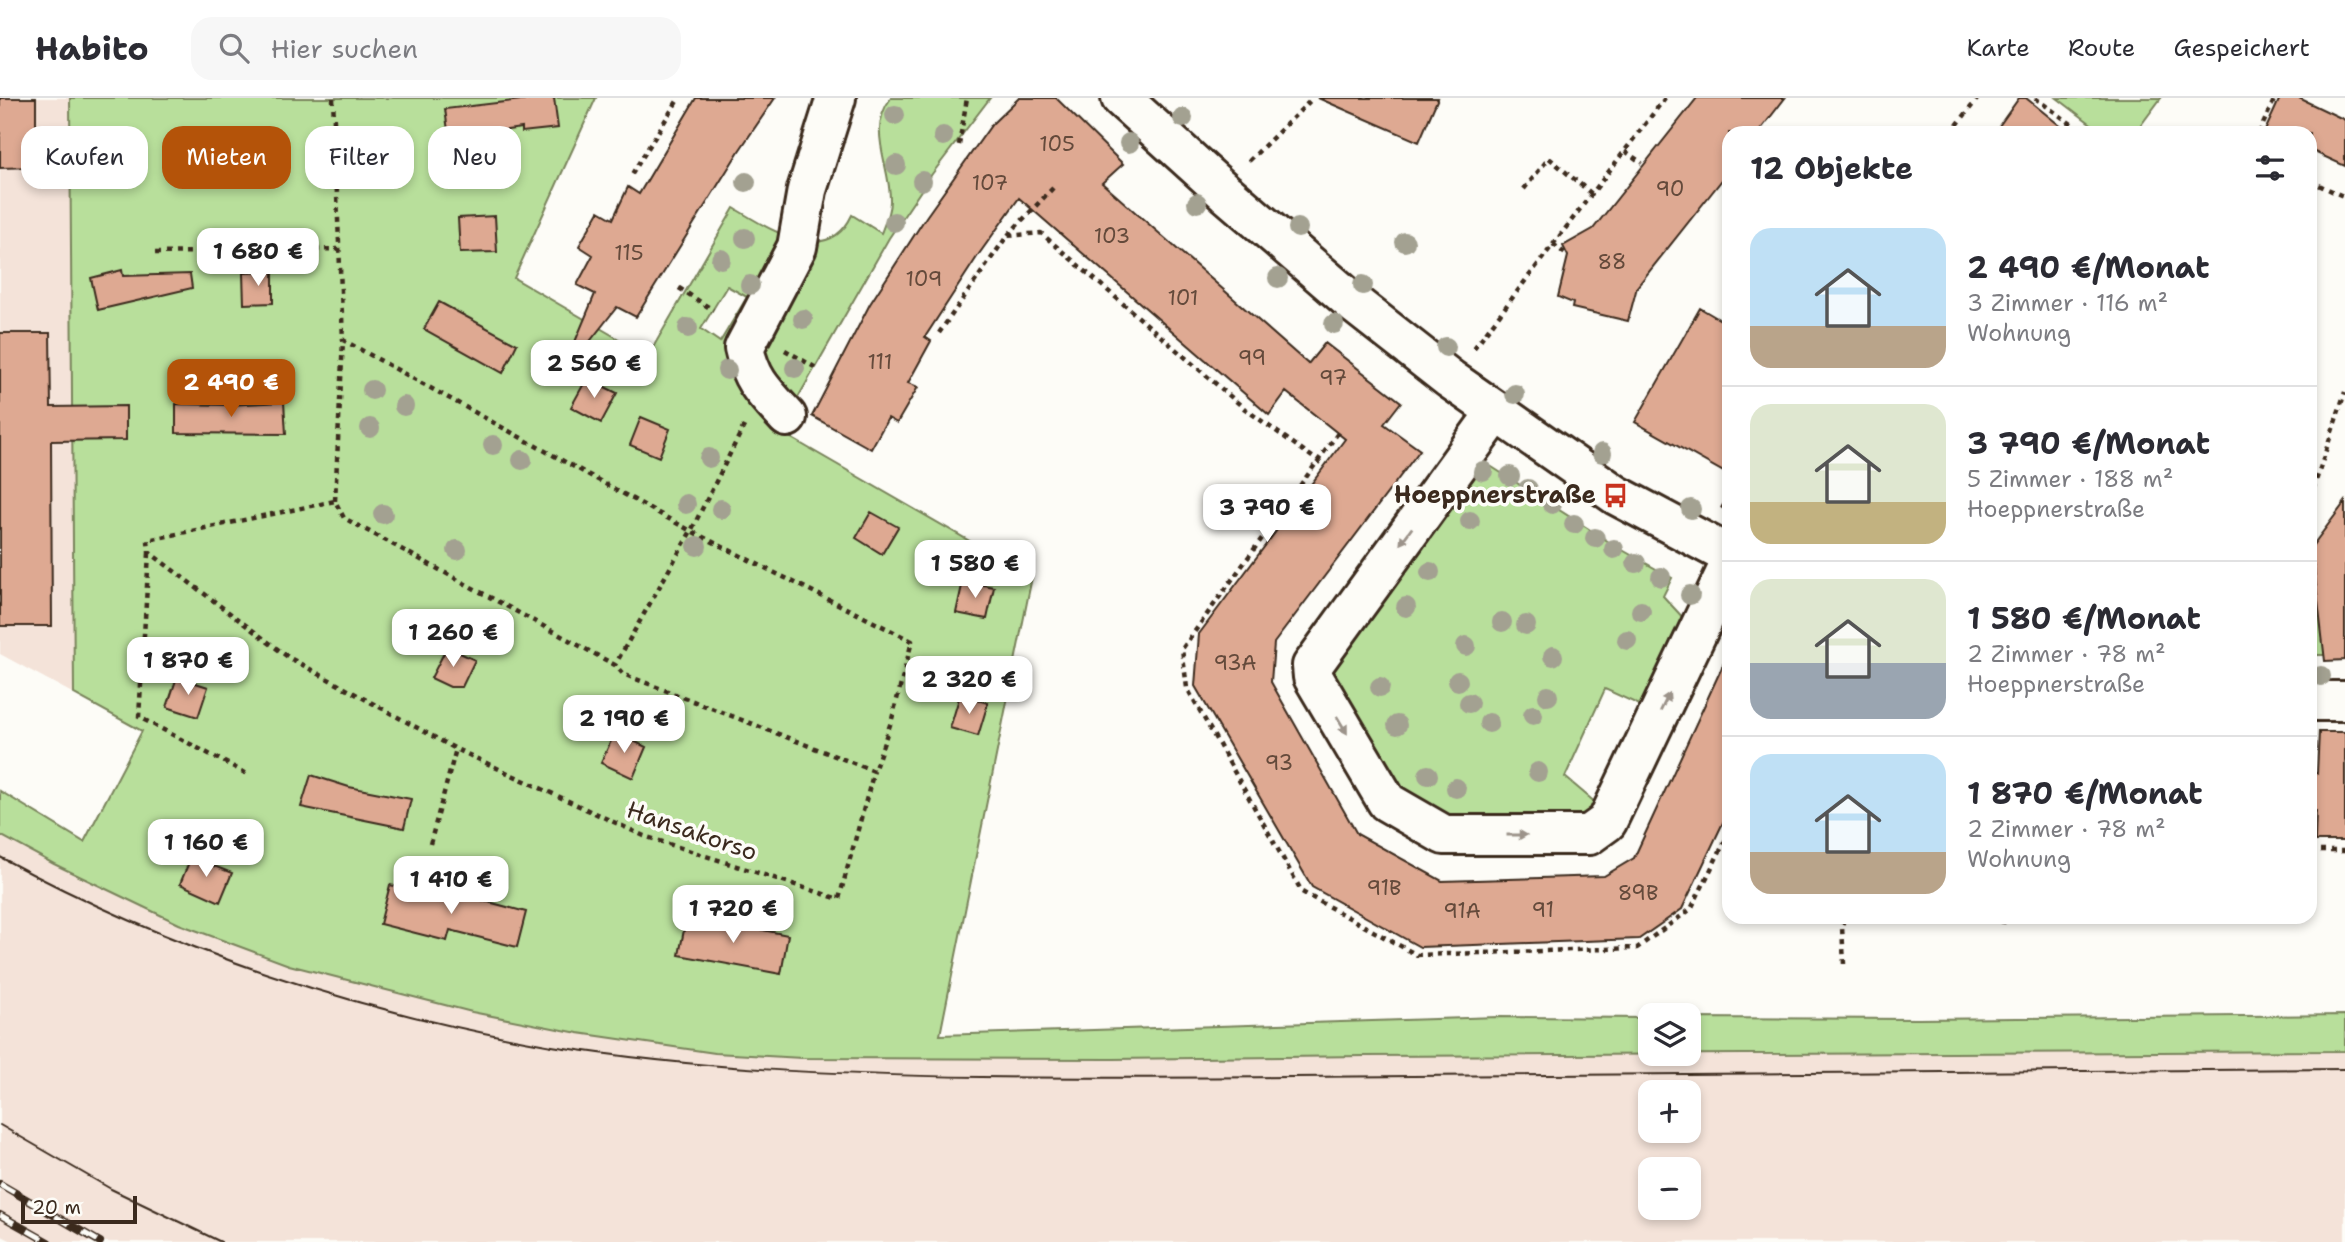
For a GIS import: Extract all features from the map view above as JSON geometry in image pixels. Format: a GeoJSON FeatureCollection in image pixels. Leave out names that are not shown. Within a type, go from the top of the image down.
{"type":"FeatureCollection","features":[{"type":"Feature","properties":{"kind":"street"},"geometry":{"type":"LineString","coordinates":[[787,417],[763,391],[748,369],[744,348],[797,247],[807,190],[836,98]]}},
{"type":"Feature","properties":{"kind":"street"},"geometry":{"type":"LineString","coordinates":[[1121,98],[1357,306],[1450,379],[1616,495],[1722,551]]}},
{"type":"Feature","properties":{"kind":"street"},"geometry":{"type":"LineString","coordinates":[[1497,411],[1312,666],[1313,677],[1387,802],[1444,835],[1588,835],[1607,822],[1722,581]]}},
{"type":"Feature","properties":{"kind":"street"},"geometry":{"type":"LineString","coordinates":[[2317,701],[2345,702]]}},
{"type":"Feature","properties":{"kind":"path"},"geometry":{"type":"LineString","coordinates":[[333,98],[342,340],[335,501],[344,518],[615,665],[623,674],[874,771]]}},
{"type":"Feature","properties":{"kind":"path"},"geometry":{"type":"LineString","coordinates":[[632,174],[679,98]]}},
{"type":"Feature","properties":{"kind":"path"},"geometry":{"type":"LineString","coordinates":[[959,145],[967,98]]}},
{"type":"Feature","properties":{"kind":"path"},"geometry":{"type":"LineString","coordinates":[[1246,164],[1313,98]]}},
{"type":"Feature","properties":{"kind":"path"},"geometry":{"type":"LineString","coordinates":[[1474,348],[1665,98]]}},
{"type":"Feature","properties":{"kind":"path"},"geometry":{"type":"LineString","coordinates":[[1956,126],[1978,98]]}},
{"type":"Feature","properties":{"kind":"path"},"geometry":{"type":"LineString","coordinates":[[2035,98],[2074,126]]}},
{"type":"Feature","properties":{"kind":"path"},"geometry":{"type":"LineString","coordinates":[[2262,126],[2275,98]]}},
{"type":"Feature","properties":{"kind":"path"},"geometry":{"type":"LineString","coordinates":[[1625,150],[1642,163]]}},
{"type":"Feature","properties":{"kind":"path"},"geometry":{"type":"LineString","coordinates":[[1524,189],[1549,158],[1592,194]]}},
{"type":"Feature","properties":{"kind":"path"},"geometry":{"type":"LineString","coordinates":[[2317,184],[2345,197]]}},
{"type":"Feature","properties":{"kind":"path"},"geometry":{"type":"LineString","coordinates":[[939,333],[1007,236],[1053,188]]}},
{"type":"Feature","properties":{"kind":"path"},"geometry":{"type":"LineString","coordinates":[[1007,236],[1041,233],[1245,410],[1325,466]]}},
{"type":"Feature","properties":{"kind":"path"},"geometry":{"type":"LineString","coordinates":[[1553,244],[1568,256]]}},
{"type":"Feature","properties":{"kind":"path"},"geometry":{"type":"LineString","coordinates":[[155,253],[338,249]]}},
{"type":"Feature","properties":{"kind":"path"},"geometry":{"type":"LineString","coordinates":[[679,288],[713,310]]}},
{"type":"Feature","properties":{"kind":"path","name":"Hansakorso"},"geometry":{"type":"LineString","coordinates":[[149,552],[288,657],[456,749],[644,836],[839,898],[912,641],[691,531],[342,340]]}},
{"type":"Feature","properties":{"kind":"path"},"geometry":{"type":"LineString","coordinates":[[2317,478],[2345,392]]}},
{"type":"Feature","properties":{"kind":"path"},"geometry":{"type":"LineString","coordinates":[[615,665],[691,531],[731,450]]}},
{"type":"Feature","properties":{"kind":"path"},"geometry":{"type":"LineString","coordinates":[[249,775],[139,717],[148,540],[335,501]]}},
{"type":"Feature","properties":{"kind":"path"},"geometry":{"type":"LineString","coordinates":[[430,844],[456,749]]}},
{"type":"Feature","properties":{"kind":"path"},"geometry":{"type":"LineString","coordinates":[[2317,851],[2345,851]]}},
{"type":"Feature","properties":{"kind":"path"},"geometry":{"type":"LineString","coordinates":[[1843,924],[1844,964]]}},
{"type":"Feature","properties":{"kind":"shaded area"},"geometry":{"type":"Polygon","coordinates":[[[0,98],[70,98],[70,126],[21,126],[21,189],[71,189],[74,694],[0,654],[0,98]]]}},
{"type":"Feature","properties":{"kind":"shaded area"},"geometry":{"type":"Polygon","coordinates":[[[0,835],[179,924],[289,965],[472,1012],[578,1033],[715,1053],[802,1058],[1113,1059],[1638,1055],[1638,1066],[1701,1066],[1701,1054],[2345,1051],[2345,1242],[14,1242],[0,1235],[0,835]]]}},
{"type":"Feature","properties":{"kind":"green space"},"geometry":{"type":"Polygon","coordinates":[[[70,98],[596,98],[514,278],[648,356],[734,208],[780,233],[813,242],[828,240],[841,231],[852,215],[881,233],[890,201],[880,123],[891,98],[990,98],[932,174],[889,238],[779,431],[1032,577],[940,1035],[1498,1017],[1638,1018],[1638,1055],[1113,1059],[802,1058],[715,1053],[578,1033],[472,1012],[289,965],[179,924],[0,835],[0,791],[84,842],[142,731],[74,694],[71,189],[148,189],[148,126],[70,126],[70,98]],[[727,286],[701,329],[720,342],[747,297],[727,286]]]}},
{"type":"Feature","properties":{"kind":"green space"},"geometry":{"type":"Polygon","coordinates":[[[2057,98],[2161,98],[2140,126],[2094,126],[2057,98]]]}},
{"type":"Feature","properties":{"kind":"green space"},"geometry":{"type":"Polygon","coordinates":[[[1481,460],[1617,547],[1672,578],[1663,596],[1686,621],[1644,707],[1605,689],[1565,777],[1597,804],[1592,813],[1578,819],[1454,825],[1395,794],[1331,676],[1331,667],[1481,460]]]}},
{"type":"Feature","properties":{"kind":"green space"},"geometry":{"type":"Polygon","coordinates":[[[2317,598],[2318,607],[2333,606],[2345,655],[2317,655],[2317,598]]]}},
{"type":"Feature","properties":{"kind":"green space"},"geometry":{"type":"Polygon","coordinates":[[[2345,1015],[2345,1051],[1701,1054],[1701,1018],[2345,1015]]]}},
{"type":"Feature","properties":{"kind":"building"},"geometry":{"type":"Polygon","coordinates":[[[0,98],[36,98],[36,126],[21,126],[21,167],[0,168],[0,98]]]}},
{"type":"Feature","properties":{"kind":"building"},"geometry":{"type":"Polygon","coordinates":[[[554,98],[558,128],[522,132],[521,126],[447,126],[445,109],[554,98]]]}},
{"type":"Feature","properties":{"kind":"building"},"geometry":{"type":"Polygon","coordinates":[[[696,98],[775,98],[636,317],[617,307],[580,354],[572,349],[595,294],[577,285],[593,255],[579,246],[599,211],[613,219],[628,187],[639,194],[696,98]]]}},
{"type":"Feature","properties":{"kind":"building"},"geometry":{"type":"Polygon","coordinates":[[[1019,98],[1056,98],[1123,164],[1102,183],[1308,364],[1325,343],[1401,402],[1384,424],[1420,450],[1274,643],[1271,682],[1357,834],[1442,881],[1604,876],[1634,858],[1722,667],[1722,825],[1682,909],[1639,939],[1420,947],[1312,887],[1195,686],[1199,634],[1345,439],[1286,392],[1269,415],[1019,198],[925,337],[931,341],[908,383],[918,387],[897,423],[888,418],[871,449],[812,416],[870,304],[926,217],[992,124],[1019,98]]]}},
{"type":"Feature","properties":{"kind":"building"},"geometry":{"type":"Polygon","coordinates":[[[1318,98],[1438,98],[1419,142],[1318,98]]]}},
{"type":"Feature","properties":{"kind":"building"},"geometry":{"type":"Polygon","coordinates":[[[1697,98],[1785,98],[1763,126],[1722,126],[1722,180],[1637,287],[1628,321],[1572,308],[1573,303],[1558,297],[1568,256],[1563,246],[1593,229],[1697,98]]]}},
{"type":"Feature","properties":{"kind":"building"},"geometry":{"type":"Polygon","coordinates":[[[2019,98],[2026,98],[2060,126],[1999,126],[2019,98]]]}},
{"type":"Feature","properties":{"kind":"building"},"geometry":{"type":"Polygon","coordinates":[[[2280,98],[2299,98],[2345,120],[2345,166],[2317,153],[2317,126],[2267,126],[2280,98]]]}},
{"type":"Feature","properties":{"kind":"building"},"geometry":{"type":"Polygon","coordinates":[[[495,216],[497,252],[460,253],[458,218],[495,216]]]}},
{"type":"Feature","properties":{"kind":"building"},"geometry":{"type":"Polygon","coordinates":[[[122,270],[123,276],[190,274],[192,288],[98,310],[91,278],[122,270]]]}},
{"type":"Feature","properties":{"kind":"building"},"geometry":{"type":"Polygon","coordinates":[[[273,272],[273,303],[244,304],[243,273],[273,272]]]}},
{"type":"Feature","properties":{"kind":"building"},"geometry":{"type":"Polygon","coordinates":[[[439,302],[517,344],[503,373],[424,329],[439,302]]]}},
{"type":"Feature","properties":{"kind":"building"},"geometry":{"type":"Polygon","coordinates":[[[1700,308],[1722,321],[1722,471],[1635,422],[1700,308]]]}},
{"type":"Feature","properties":{"kind":"building"},"geometry":{"type":"Polygon","coordinates":[[[0,333],[50,333],[51,407],[126,406],[126,440],[51,441],[52,626],[0,626],[0,333]]]}},
{"type":"Feature","properties":{"kind":"building"},"geometry":{"type":"Polygon","coordinates":[[[587,378],[617,393],[601,423],[571,407],[587,378]]]}},
{"type":"Feature","properties":{"kind":"building"},"geometry":{"type":"Polygon","coordinates":[[[284,402],[286,434],[176,433],[176,404],[284,402]]]}},
{"type":"Feature","properties":{"kind":"building"},"geometry":{"type":"Polygon","coordinates":[[[641,417],[670,429],[659,457],[630,445],[641,417]]]}},
{"type":"Feature","properties":{"kind":"building"},"geometry":{"type":"Polygon","coordinates":[[[2345,502],[2345,660],[2325,661],[2317,593],[2317,540],[2345,502]]]}},
{"type":"Feature","properties":{"kind":"building"},"geometry":{"type":"Polygon","coordinates":[[[871,512],[898,527],[882,554],[856,538],[871,512]]]}},
{"type":"Feature","properties":{"kind":"building"},"geometry":{"type":"Polygon","coordinates":[[[963,581],[994,587],[987,619],[956,613],[963,581]]]}},
{"type":"Feature","properties":{"kind":"building"},"geometry":{"type":"Polygon","coordinates":[[[447,647],[475,660],[462,687],[450,687],[431,678],[447,647]]]}},
{"type":"Feature","properties":{"kind":"building"},"geometry":{"type":"Polygon","coordinates":[[[177,677],[208,687],[198,717],[167,707],[177,677]]]}},
{"type":"Feature","properties":{"kind":"building"},"geometry":{"type":"Polygon","coordinates":[[[960,695],[988,703],[978,736],[950,728],[960,695]]]}},
{"type":"Feature","properties":{"kind":"building"},"geometry":{"type":"Polygon","coordinates":[[[615,732],[646,747],[633,778],[601,763],[615,732]]]}},
{"type":"Feature","properties":{"kind":"building"},"geometry":{"type":"Polygon","coordinates":[[[2319,732],[2345,732],[2345,841],[2317,841],[2319,732]]]}},
{"type":"Feature","properties":{"kind":"building"},"geometry":{"type":"Polygon","coordinates":[[[311,775],[349,787],[411,799],[404,828],[301,807],[311,775]]]}},
{"type":"Feature","properties":{"kind":"building"},"geometry":{"type":"Polygon","coordinates":[[[191,857],[232,873],[220,902],[180,884],[191,857]]]}},
{"type":"Feature","properties":{"kind":"building"},"geometry":{"type":"Polygon","coordinates":[[[390,885],[434,895],[436,888],[526,912],[517,947],[450,930],[447,941],[380,924],[390,885]]]}},
{"type":"Feature","properties":{"kind":"building"},"geometry":{"type":"Polygon","coordinates":[[[687,915],[788,935],[781,974],[679,955],[687,915]]]}},
{"type":"Feature","properties":{"kind":"tram line"},"geometry":{"type":"LineString","coordinates":[[0,857],[131,921],[199,949],[338,996],[409,1016],[552,1046],[712,1065],[874,1075],[1089,1078],[2345,1069]]}},
{"type":"Feature","properties":{"kind":"tram line"},"geometry":{"type":"LineString","coordinates":[[0,1125],[111,1189],[221,1242]]}},
{"type":"Feature","properties":{"kind":"railway"},"geometry":{"type":"LineString","coordinates":[[0,1184],[100,1242]]}},
{"type":"Feature","properties":{"kind":"railway"},"geometry":{"type":"LineString","coordinates":[[0,1215],[48,1242]]}},
{"type":"Feature","properties":{"kind":"place","name":"Hoeppnerstraße"},"geometry":{"type":"Point","coordinates":[1616,495]}}]}
